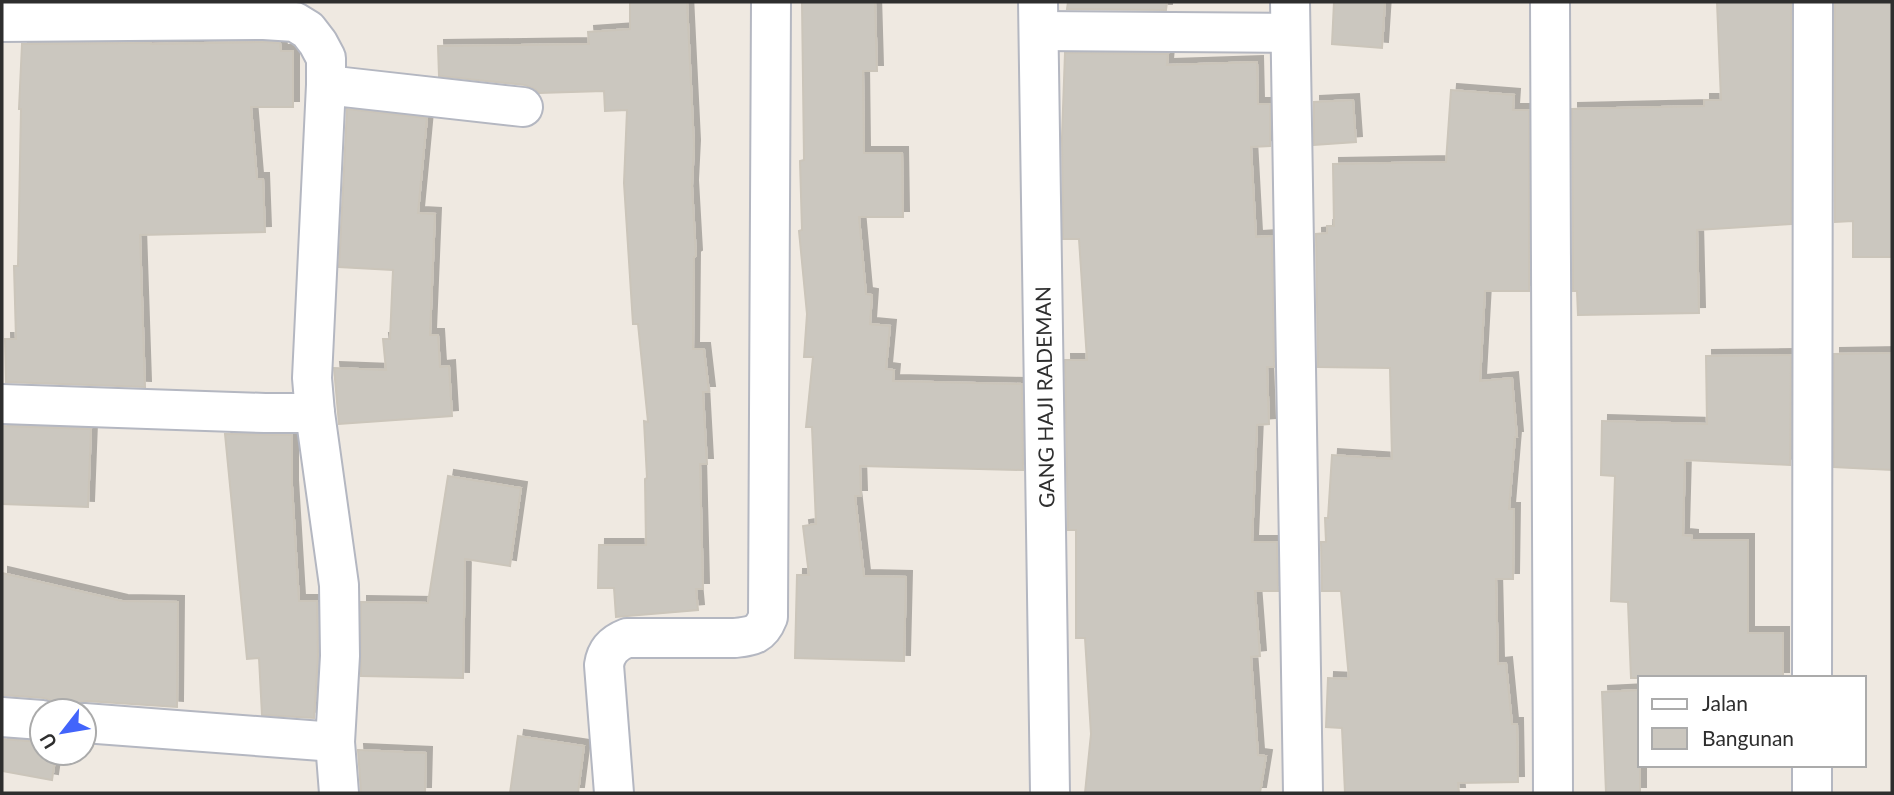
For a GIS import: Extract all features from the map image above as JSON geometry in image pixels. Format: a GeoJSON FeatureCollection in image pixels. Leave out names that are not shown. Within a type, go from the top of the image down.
{"type":"FeatureCollection","features":[{"type":"Feature","properties":{"kind":"street"},"geometry":{"type":"LineString","coordinates":[[614,793],[604,665],[609,650],[627,638],[750,636],[760,632],[768,617],[771,2]]}},
{"type":"Feature","properties":{"kind":"street"},"geometry":{"type":"LineString","coordinates":[[1549,2],[1553,793]]}},
{"type":"Feature","properties":{"kind":"street"},"geometry":{"type":"LineString","coordinates":[[1812,676],[1813,2]]}},
{"type":"Feature","properties":{"kind":"street"},"geometry":{"type":"LineString","coordinates":[[1039,16],[1290,18],[1303,793]]}},
{"type":"Feature","properties":{"kind":"street","name":"GANG HAJI RADEMAN"},"geometry":{"type":"LineString","coordinates":[[1039,16],[1050,793]]}},
{"type":"Feature","properties":{"kind":"street"},"geometry":{"type":"LineString","coordinates":[[2,22],[295,22],[308,30],[326,58],[312,378],[339,585],[340,656],[335,742],[339,793]]}},
{"type":"Feature","properties":{"kind":"street"},"geometry":{"type":"LineString","coordinates":[[326,85],[523,107]]}},
{"type":"Feature","properties":{"kind":"street"},"geometry":{"type":"LineString","coordinates":[[2,404],[265,413],[315,412]]}},
{"type":"Feature","properties":{"kind":"street"},"geometry":{"type":"LineString","coordinates":[[2,717],[28,719]]}},
{"type":"Feature","properties":{"kind":"street"},"geometry":{"type":"LineString","coordinates":[[98,724],[335,742]]}},
{"type":"Feature","properties":{"kind":"street"},"geometry":{"type":"LineString","coordinates":[[1812,767],[1812,793]]}},
{"type":"Feature","properties":{"kind":"building"},"geometry":{"type":"Polygon","coordinates":[[[630,2],[687,2],[696,256],[693,349],[704,349],[709,392],[703,392],[707,464],[700,464],[703,589],[696,589],[698,610],[616,617],[614,588],[598,588],[599,545],[646,545],[644,421],[648,422],[638,324],[633,324],[624,183],[627,110],[605,111],[604,91],[539,93],[525,85],[439,76],[438,46],[589,44],[588,32],[630,29],[630,2]]]}},
{"type":"Feature","properties":{"kind":"building"},"geometry":{"type":"Polygon","coordinates":[[[802,2],[875,2],[877,71],[863,71],[864,153],[902,153],[903,217],[859,217],[866,294],[872,295],[870,324],[890,326],[886,369],[894,370],[893,381],[1022,384],[1023,470],[860,466],[861,496],[855,496],[864,576],[906,577],[904,661],[795,658],[797,575],[809,575],[803,526],[816,524],[812,427],[806,427],[813,357],[804,357],[807,314],[799,231],[802,230],[800,161],[804,160],[802,2]]]}},
{"type":"Feature","properties":{"kind":"building"},"geometry":{"type":"Polygon","coordinates":[[[1068,2],[1167,2],[1166,10],[1067,9],[1068,2]]]}},
{"type":"Feature","properties":{"kind":"building"},"geometry":{"type":"Polygon","coordinates":[[[1334,2],[1385,2],[1382,48],[1332,44],[1334,2]]]}},
{"type":"Feature","properties":{"kind":"building"},"geometry":{"type":"Polygon","coordinates":[[[1717,2],[1791,2],[1791,224],[1697,230],[1699,313],[1578,315],[1577,291],[1573,291],[1572,109],[1704,106],[1704,100],[1721,100],[1717,2]]]}},
{"type":"Feature","properties":{"kind":"building"},"geometry":{"type":"Polygon","coordinates":[[[1835,2],[1892,2],[1892,257],[1853,257],[1853,221],[1835,222],[1835,2]]]}},
{"type":"Feature","properties":{"kind":"building"},"geometry":{"type":"Polygon","coordinates":[[[280,43],[281,51],[293,51],[293,107],[251,107],[257,179],[263,179],[265,232],[140,235],[145,387],[6,382],[5,339],[16,339],[14,266],[18,266],[22,44],[280,43]]]}},
{"type":"Feature","properties":{"kind":"building"},"geometry":{"type":"Polygon","coordinates":[[[1065,53],[1168,54],[1167,65],[1257,62],[1258,104],[1270,104],[1270,146],[1251,147],[1256,237],[1272,236],[1274,367],[1267,367],[1269,424],[1257,425],[1252,542],[1277,542],[1278,591],[1255,591],[1260,656],[1251,657],[1258,755],[1266,756],[1260,793],[1085,793],[1091,734],[1085,638],[1076,638],[1076,530],[1068,530],[1065,360],[1087,360],[1079,239],[1063,239],[1065,53]]]}},
{"type":"Feature","properties":{"kind":"building"},"geometry":{"type":"Polygon","coordinates":[[[1451,90],[1514,95],[1513,110],[1529,110],[1529,291],[1485,291],[1480,381],[1512,378],[1517,437],[1509,509],[1514,509],[1513,579],[1496,579],[1498,664],[1506,663],[1512,724],[1517,724],[1518,782],[1458,783],[1459,793],[1345,793],[1342,728],[1326,727],[1328,678],[1349,679],[1341,591],[1322,591],[1321,542],[1326,542],[1325,518],[1328,518],[1332,455],[1392,459],[1390,368],[1318,367],[1316,234],[1327,233],[1327,226],[1334,226],[1333,164],[1446,162],[1451,90]]]}},
{"type":"Feature","properties":{"kind":"building"},"geometry":{"type":"Polygon","coordinates":[[[1353,100],[1356,142],[1314,145],[1314,102],[1353,100]]]}},
{"type":"Feature","properties":{"kind":"building"},"geometry":{"type":"Polygon","coordinates":[[[347,109],[427,118],[418,213],[435,214],[430,335],[438,335],[440,367],[449,366],[452,416],[339,424],[334,368],[386,370],[383,339],[390,339],[393,270],[339,267],[347,109]]]}},
{"type":"Feature","properties":{"kind":"building"},"geometry":{"type":"Polygon","coordinates":[[[1892,353],[1892,470],[1834,467],[1834,354],[1892,353]]]}},
{"type":"Feature","properties":{"kind":"building"},"geometry":{"type":"Polygon","coordinates":[[[1791,355],[1790,465],[1685,460],[1683,535],[1692,536],[1692,540],[1748,540],[1748,633],[1783,633],[1783,676],[1631,678],[1628,602],[1611,601],[1615,476],[1601,475],[1602,421],[1707,424],[1706,356],[1791,355]]]}},
{"type":"Feature","properties":{"kind":"building"},"geometry":{"type":"Polygon","coordinates":[[[2,426],[91,429],[88,507],[2,504],[2,426]]]}},
{"type":"Feature","properties":{"kind":"building"},"geometry":{"type":"Polygon","coordinates":[[[225,434],[292,435],[292,486],[299,601],[317,601],[318,656],[314,718],[262,715],[259,658],[247,659],[225,434]]]}},
{"type":"Feature","properties":{"kind":"building"},"geometry":{"type":"Polygon","coordinates":[[[448,476],[521,488],[510,566],[465,559],[463,678],[361,676],[361,602],[428,603],[448,476]]]}},
{"type":"Feature","properties":{"kind":"building"},"geometry":{"type":"Polygon","coordinates":[[[2,573],[122,601],[178,602],[177,707],[98,702],[98,697],[2,695],[2,573]]]}},
{"type":"Feature","properties":{"kind":"building"},"geometry":{"type":"Polygon","coordinates":[[[1638,690],[1640,793],[1606,793],[1602,692],[1638,690]]]}},
{"type":"Feature","properties":{"kind":"building"},"geometry":{"type":"Polygon","coordinates":[[[518,736],[584,746],[578,793],[510,793],[518,736]]]}},
{"type":"Feature","properties":{"kind":"building"},"geometry":{"type":"Polygon","coordinates":[[[2,739],[28,741],[28,767],[54,767],[52,780],[2,771],[2,739]]]}},
{"type":"Feature","properties":{"kind":"building"},"geometry":{"type":"Polygon","coordinates":[[[358,750],[426,753],[425,793],[361,793],[358,750]]]}}]}
